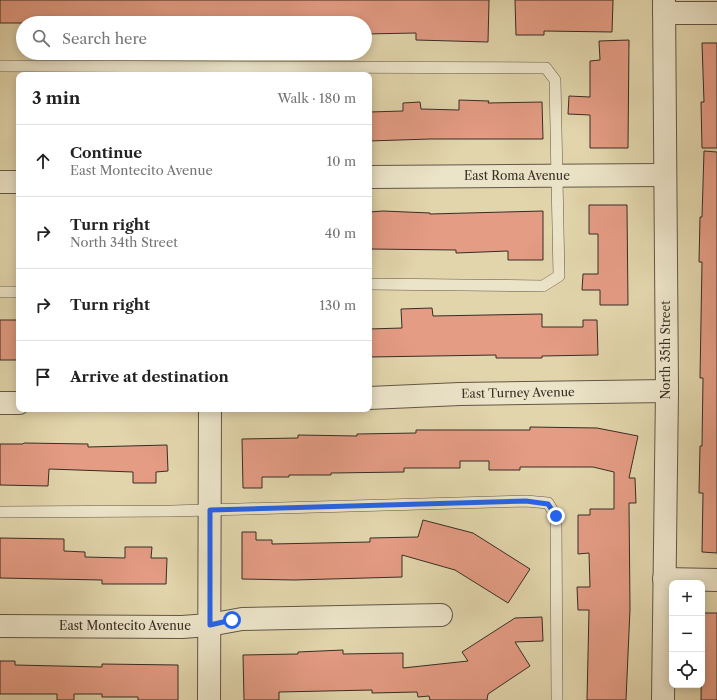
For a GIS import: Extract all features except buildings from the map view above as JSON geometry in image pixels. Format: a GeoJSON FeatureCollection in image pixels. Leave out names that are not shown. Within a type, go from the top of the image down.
{"type":"FeatureCollection","features":[{"type":"Feature","properties":{"kind":"street"},"geometry":{"type":"LineString","coordinates":[[664,7],[717,13]]}},
{"type":"Feature","properties":{"kind":"street","name":"North 35th Street"},"geometry":{"type":"LineString","coordinates":[[663,700],[667,391],[664,7]]}},
{"type":"Feature","properties":{"kind":"street","name":"East Roma Avenue"},"geometry":{"type":"LineString","coordinates":[[372,177],[665,175]]}},
{"type":"Feature","properties":{"kind":"street"},"geometry":{"type":"LineString","coordinates":[[0,182],[16,182]]}},
{"type":"Feature","properties":{"kind":"street","name":"East Turney Avenue"},"geometry":{"type":"LineString","coordinates":[[372,398],[460,394],[667,391]]}},
{"type":"Feature","properties":{"kind":"street"},"geometry":{"type":"LineString","coordinates":[[0,403],[16,403]]}},
{"type":"Feature","properties":{"kind":"street"},"geometry":{"type":"LineString","coordinates":[[209,700],[210,412]]}},
{"type":"Feature","properties":{"kind":"street"},"geometry":{"type":"LineString","coordinates":[[664,579],[717,580]]}},
{"type":"Feature","properties":{"kind":"street","name":"East Montecito Avenue"},"geometry":{"type":"LineString","coordinates":[[0,626],[182,627],[210,625],[242,619],[441,615]]}},
{"type":"Feature","properties":{"kind":"lane"},"geometry":{"type":"LineString","coordinates":[[0,66],[546,68],[555,80],[559,276],[543,286],[372,284]]}},
{"type":"Feature","properties":{"kind":"lane"},"geometry":{"type":"LineString","coordinates":[[0,292],[16,292]]}},
{"type":"Feature","properties":{"kind":"lane"},"geometry":{"type":"LineString","coordinates":[[0,512],[210,510],[526,501],[548,504],[556,516],[557,700]]}},
{"type":"Feature","properties":{"kind":"route"},"geometry":{"type":"LineString","coordinates":[[232,620],[210,625],[210,510],[526,501],[548,504],[556,516]]}}]}
